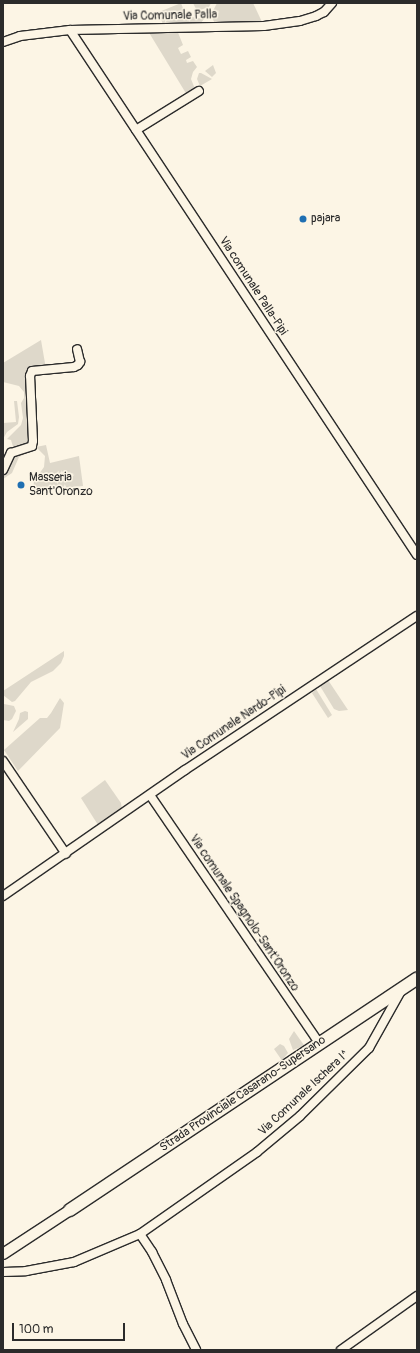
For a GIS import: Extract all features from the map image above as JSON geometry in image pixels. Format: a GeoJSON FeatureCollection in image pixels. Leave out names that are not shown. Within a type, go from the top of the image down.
{"type":"FeatureCollection","features":[{"type":"Feature","properties":{"kind":"main road","name":"Strada Provinciale Casarano-Supersano"},"geometry":{"type":"LineString","coordinates":[[70,1210],[417,979]]}},
{"type":"Feature","properties":{"kind":"street","name":"Via Comunale Palla"},"geometry":{"type":"LineString","coordinates":[[3,42],[20,36],[70,30],[264,26],[300,21],[316,16],[324,12],[332,3]]}},
{"type":"Feature","properties":{"kind":"street","name":"Via comunale Palla-Pipi"},"geometry":{"type":"LineString","coordinates":[[70,30],[417,555]]}},
{"type":"Feature","properties":{"kind":"street"},"geometry":{"type":"LineString","coordinates":[[136,130],[199,91]]}},
{"type":"Feature","properties":{"kind":"street"},"geometry":{"type":"LineString","coordinates":[[3,470],[11,453],[32,446],[30,376],[32,371],[74,367],[80,362],[77,349]]}},
{"type":"Feature","properties":{"kind":"street","name":"Via Comunale Nardo-Pipi"},"geometry":{"type":"LineString","coordinates":[[3,896],[150,796],[185,770],[417,616]]}},
{"type":"Feature","properties":{"kind":"street"},"geometry":{"type":"LineString","coordinates":[[3,761],[66,854]]}},
{"type":"Feature","properties":{"kind":"street","name":"Via comunale Spagnolo-Sant'Oronzo"},"geometry":{"type":"LineString","coordinates":[[150,796],[319,1043]]}},
{"type":"Feature","properties":{"kind":"street","name":"Via Comunale Ischera I^"},"geometry":{"type":"LineString","coordinates":[[3,1272],[26,1270],[74,1262],[140,1234],[257,1152],[300,1116],[369,1048],[402,989]]}},
{"type":"Feature","properties":{"kind":"street"},"geometry":{"type":"LineString","coordinates":[[3,1254],[70,1210]]}},
{"type":"Feature","properties":{"kind":"street"},"geometry":{"type":"LineString","coordinates":[[140,1234],[152,1252],[166,1280],[183,1324],[196,1350]]}},
{"type":"Feature","properties":{"kind":"street"},"geometry":{"type":"LineString","coordinates":[[341,1350],[417,1296]]}},
{"type":"Feature","properties":{"kind":"shaded area"},"geometry":{"type":"Polygon","coordinates":[[[181,3],[186,16],[204,19],[200,24],[163,25],[159,12],[181,3]]]}},
{"type":"Feature","properties":{"kind":"shaded area"},"geometry":{"type":"Polygon","coordinates":[[[193,3],[211,3],[209,7],[197,11],[193,3]]]}},
{"type":"Feature","properties":{"kind":"shaded area"},"geometry":{"type":"Polygon","coordinates":[[[217,3],[253,3],[262,22],[215,24],[211,15],[217,3]]]}},
{"type":"Feature","properties":{"kind":"shaded area"},"geometry":{"type":"Polygon","coordinates":[[[177,30],[183,45],[178,48],[181,54],[188,51],[191,57],[186,60],[187,63],[193,61],[197,67],[193,72],[191,79],[195,89],[187,95],[148,31],[177,30]]]}},
{"type":"Feature","properties":{"kind":"shaded area"},"geometry":{"type":"Polygon","coordinates":[[[213,65],[216,73],[212,77],[205,71],[213,65]]]}},
{"type":"Feature","properties":{"kind":"shaded area"},"geometry":{"type":"Polygon","coordinates":[[[199,73],[212,79],[200,86],[197,79],[199,73]]]}},
{"type":"Feature","properties":{"kind":"shaded area"},"geometry":{"type":"Polygon","coordinates":[[[41,340],[46,369],[27,367],[31,409],[31,443],[14,450],[11,440],[7,439],[21,425],[23,418],[21,403],[24,398],[24,392],[19,386],[3,382],[3,363],[41,340]]]}},
{"type":"Feature","properties":{"kind":"shaded area"},"geometry":{"type":"Polygon","coordinates":[[[14,401],[17,401],[19,417],[18,424],[7,432],[3,439],[3,423],[16,422],[14,401]]]}},
{"type":"Feature","properties":{"kind":"shaded area"},"geometry":{"type":"Polygon","coordinates":[[[46,445],[50,463],[79,456],[83,486],[33,491],[34,481],[44,467],[45,456],[36,447],[46,445]]]}},
{"type":"Feature","properties":{"kind":"shaded area"},"geometry":{"type":"Polygon","coordinates":[[[28,450],[29,452],[19,457],[12,473],[3,479],[3,474],[10,466],[15,455],[28,450]]]}},
{"type":"Feature","properties":{"kind":"shaded area"},"geometry":{"type":"Polygon","coordinates":[[[64,651],[64,656],[61,663],[53,671],[31,682],[15,701],[12,702],[3,695],[3,691],[64,651]]]}},
{"type":"Feature","properties":{"kind":"shaded area"},"geometry":{"type":"Polygon","coordinates":[[[328,680],[348,710],[339,711],[334,709],[320,686],[328,680]]]}},
{"type":"Feature","properties":{"kind":"shaded area"},"geometry":{"type":"Polygon","coordinates":[[[316,689],[332,715],[328,718],[312,693],[316,689]]]}},
{"type":"Feature","properties":{"kind":"shaded area"},"geometry":{"type":"Polygon","coordinates":[[[60,698],[64,703],[60,728],[18,771],[4,750],[40,718],[47,718],[60,698]]]}},
{"type":"Feature","properties":{"kind":"shaded area"},"geometry":{"type":"Polygon","coordinates":[[[4,704],[14,706],[16,711],[12,719],[9,721],[3,720],[4,704]]]}},
{"type":"Feature","properties":{"kind":"shaded area"},"geometry":{"type":"Polygon","coordinates":[[[25,711],[28,712],[28,719],[13,732],[20,713],[25,711]]]}},
{"type":"Feature","properties":{"kind":"shaded area"},"geometry":{"type":"Polygon","coordinates":[[[105,780],[121,803],[122,810],[98,825],[81,798],[105,780]]]}},
{"type":"Feature","properties":{"kind":"shaded area"},"geometry":{"type":"Polygon","coordinates":[[[294,1031],[306,1048],[301,1047],[293,1050],[289,1039],[294,1031]]]}},
{"type":"Feature","properties":{"kind":"shaded area"},"geometry":{"type":"Polygon","coordinates":[[[280,1044],[284,1046],[288,1053],[283,1059],[283,1062],[274,1049],[280,1044]]]}},
{"type":"Feature","properties":{"kind":"place","name":"pajara"},"geometry":{"type":"Point","coordinates":[303,219]}},
{"type":"Feature","properties":{"kind":"place","name":"Masseria Sant'Oronzo"},"geometry":{"type":"Point","coordinates":[21,485]}}]}
